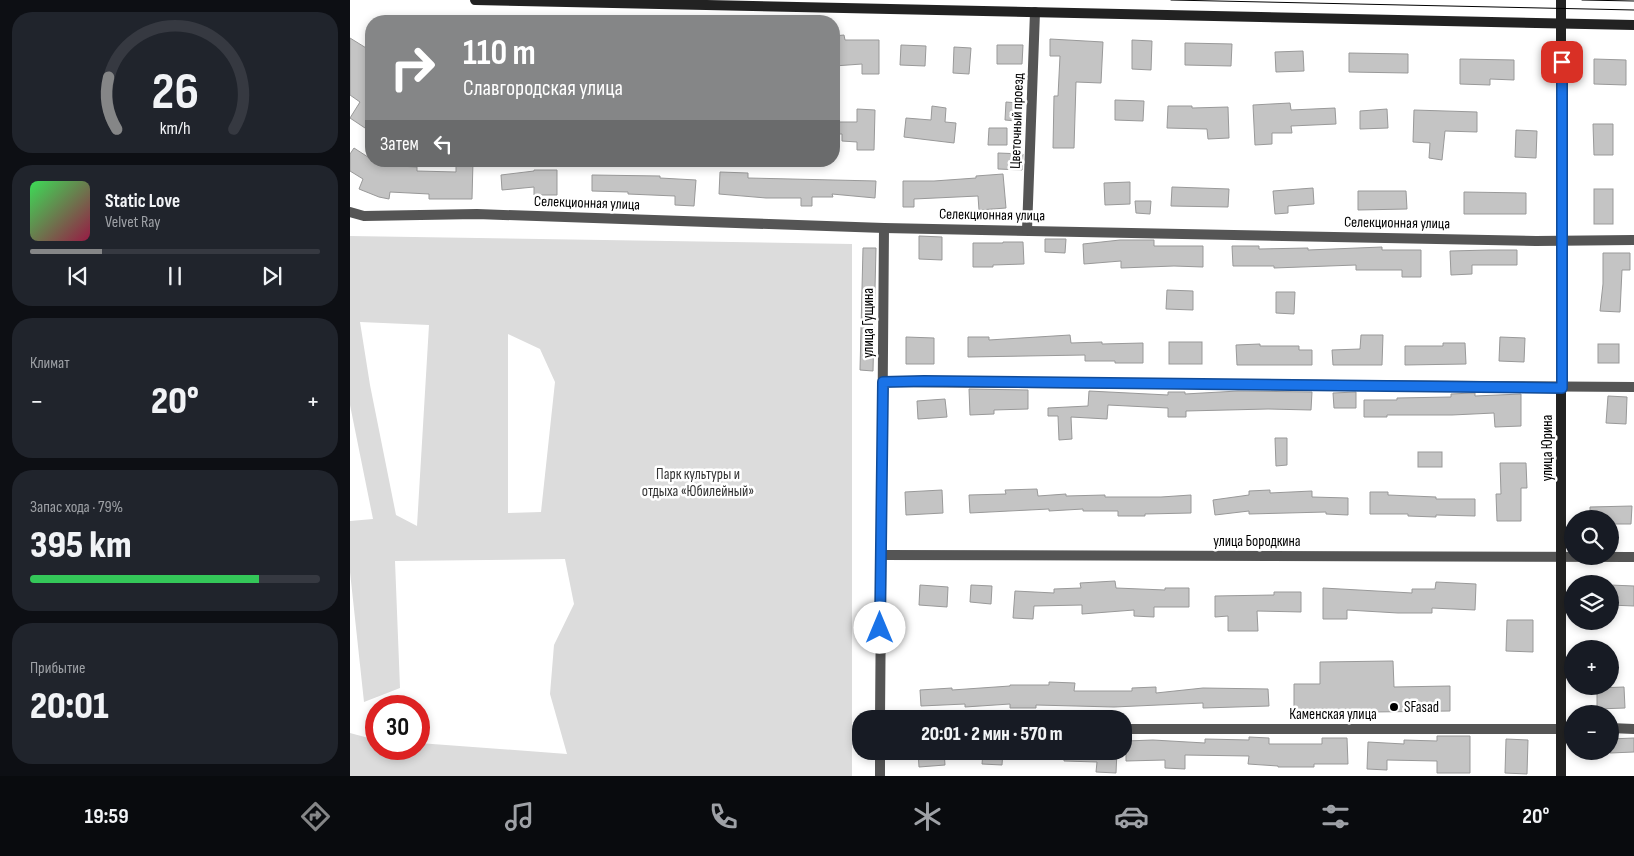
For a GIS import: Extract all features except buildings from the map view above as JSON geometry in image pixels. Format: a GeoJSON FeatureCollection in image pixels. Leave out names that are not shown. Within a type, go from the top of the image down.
{"type":"FeatureCollection","features":[{"type":"Feature","properties":{"kind":"main road"},"geometry":{"type":"LineString","coordinates":[[475,0],[1634,25]]}},
{"type":"Feature","properties":{"kind":"main road","name":"улица Юрина"},"geometry":{"type":"LineString","coordinates":[[1561,0],[1562,557],[1566,705]]}},
{"type":"Feature","properties":{"kind":"main road","name":"улица Юрина"},"geometry":{"type":"LineString","coordinates":[[1562,776],[1564,757]]}},
{"type":"Feature","properties":{"kind":"street","name":"Цветочный проезд"},"geometry":{"type":"LineString","coordinates":[[1027,230],[1036,12]]}},
{"type":"Feature","properties":{"kind":"street","name":"Селекционная улица"},"geometry":{"type":"LineString","coordinates":[[350,212],[364,216],[477,214],[884,228],[1634,240]]}},
{"type":"Feature","properties":{"kind":"street","name":"улица Гущина"},"geometry":{"type":"LineString","coordinates":[[880,710],[884,228]]}},
{"type":"Feature","properties":{"kind":"street"},"geometry":{"type":"LineString","coordinates":[[883,382],[1634,387]]}},
{"type":"Feature","properties":{"kind":"street","name":"улица Бородкина"},"geometry":{"type":"LineString","coordinates":[[880,555],[1634,557]]}},
{"type":"Feature","properties":{"kind":"street"},"geometry":{"type":"LineString","coordinates":[[1619,728],[1634,728]]}},
{"type":"Feature","properties":{"kind":"street","name":"Каменская улица"},"geometry":{"type":"LineString","coordinates":[[1132,729],[1564,729]]}},
{"type":"Feature","properties":{"kind":"street"},"geometry":{"type":"LineString","coordinates":[[880,760],[880,776]]}},
{"type":"Feature","properties":{"kind":"green space","name":"Парк культуры и отдыха «Юбилейный»"},"geometry":{"type":"Polygon","coordinates":[[[350,236],[852,244],[852,776],[350,776],[350,733],[365,737],[365,760],[430,760],[430,744],[567,754],[550,694],[554,645],[574,604],[565,559],[395,561],[400,688],[382,695],[365,695],[364,702],[350,572],[350,521],[373,519],[350,405],[350,236]],[[360,322],[370,385],[396,515],[417,526],[429,325],[360,322]],[[508,334],[508,513],[541,512],[555,382],[540,349],[508,334]]]}},
{"type":"Feature","properties":{"kind":"tram line"},"geometry":{"type":"LineString","coordinates":[[1171,0],[1634,10]]}},
{"type":"Feature","properties":{"kind":"tram line"},"geometry":{"type":"LineString","coordinates":[[1582,0],[1634,1]]}},
{"type":"Feature","properties":{"kind":"place","name":"SFasad"},"geometry":{"type":"Point","coordinates":[1394,707]}},
{"type":"Feature","properties":{"kind":"route"},"geometry":{"type":"LineString","coordinates":[[880,628],[883,382],[1562,388],[1562,62]]}}]}
